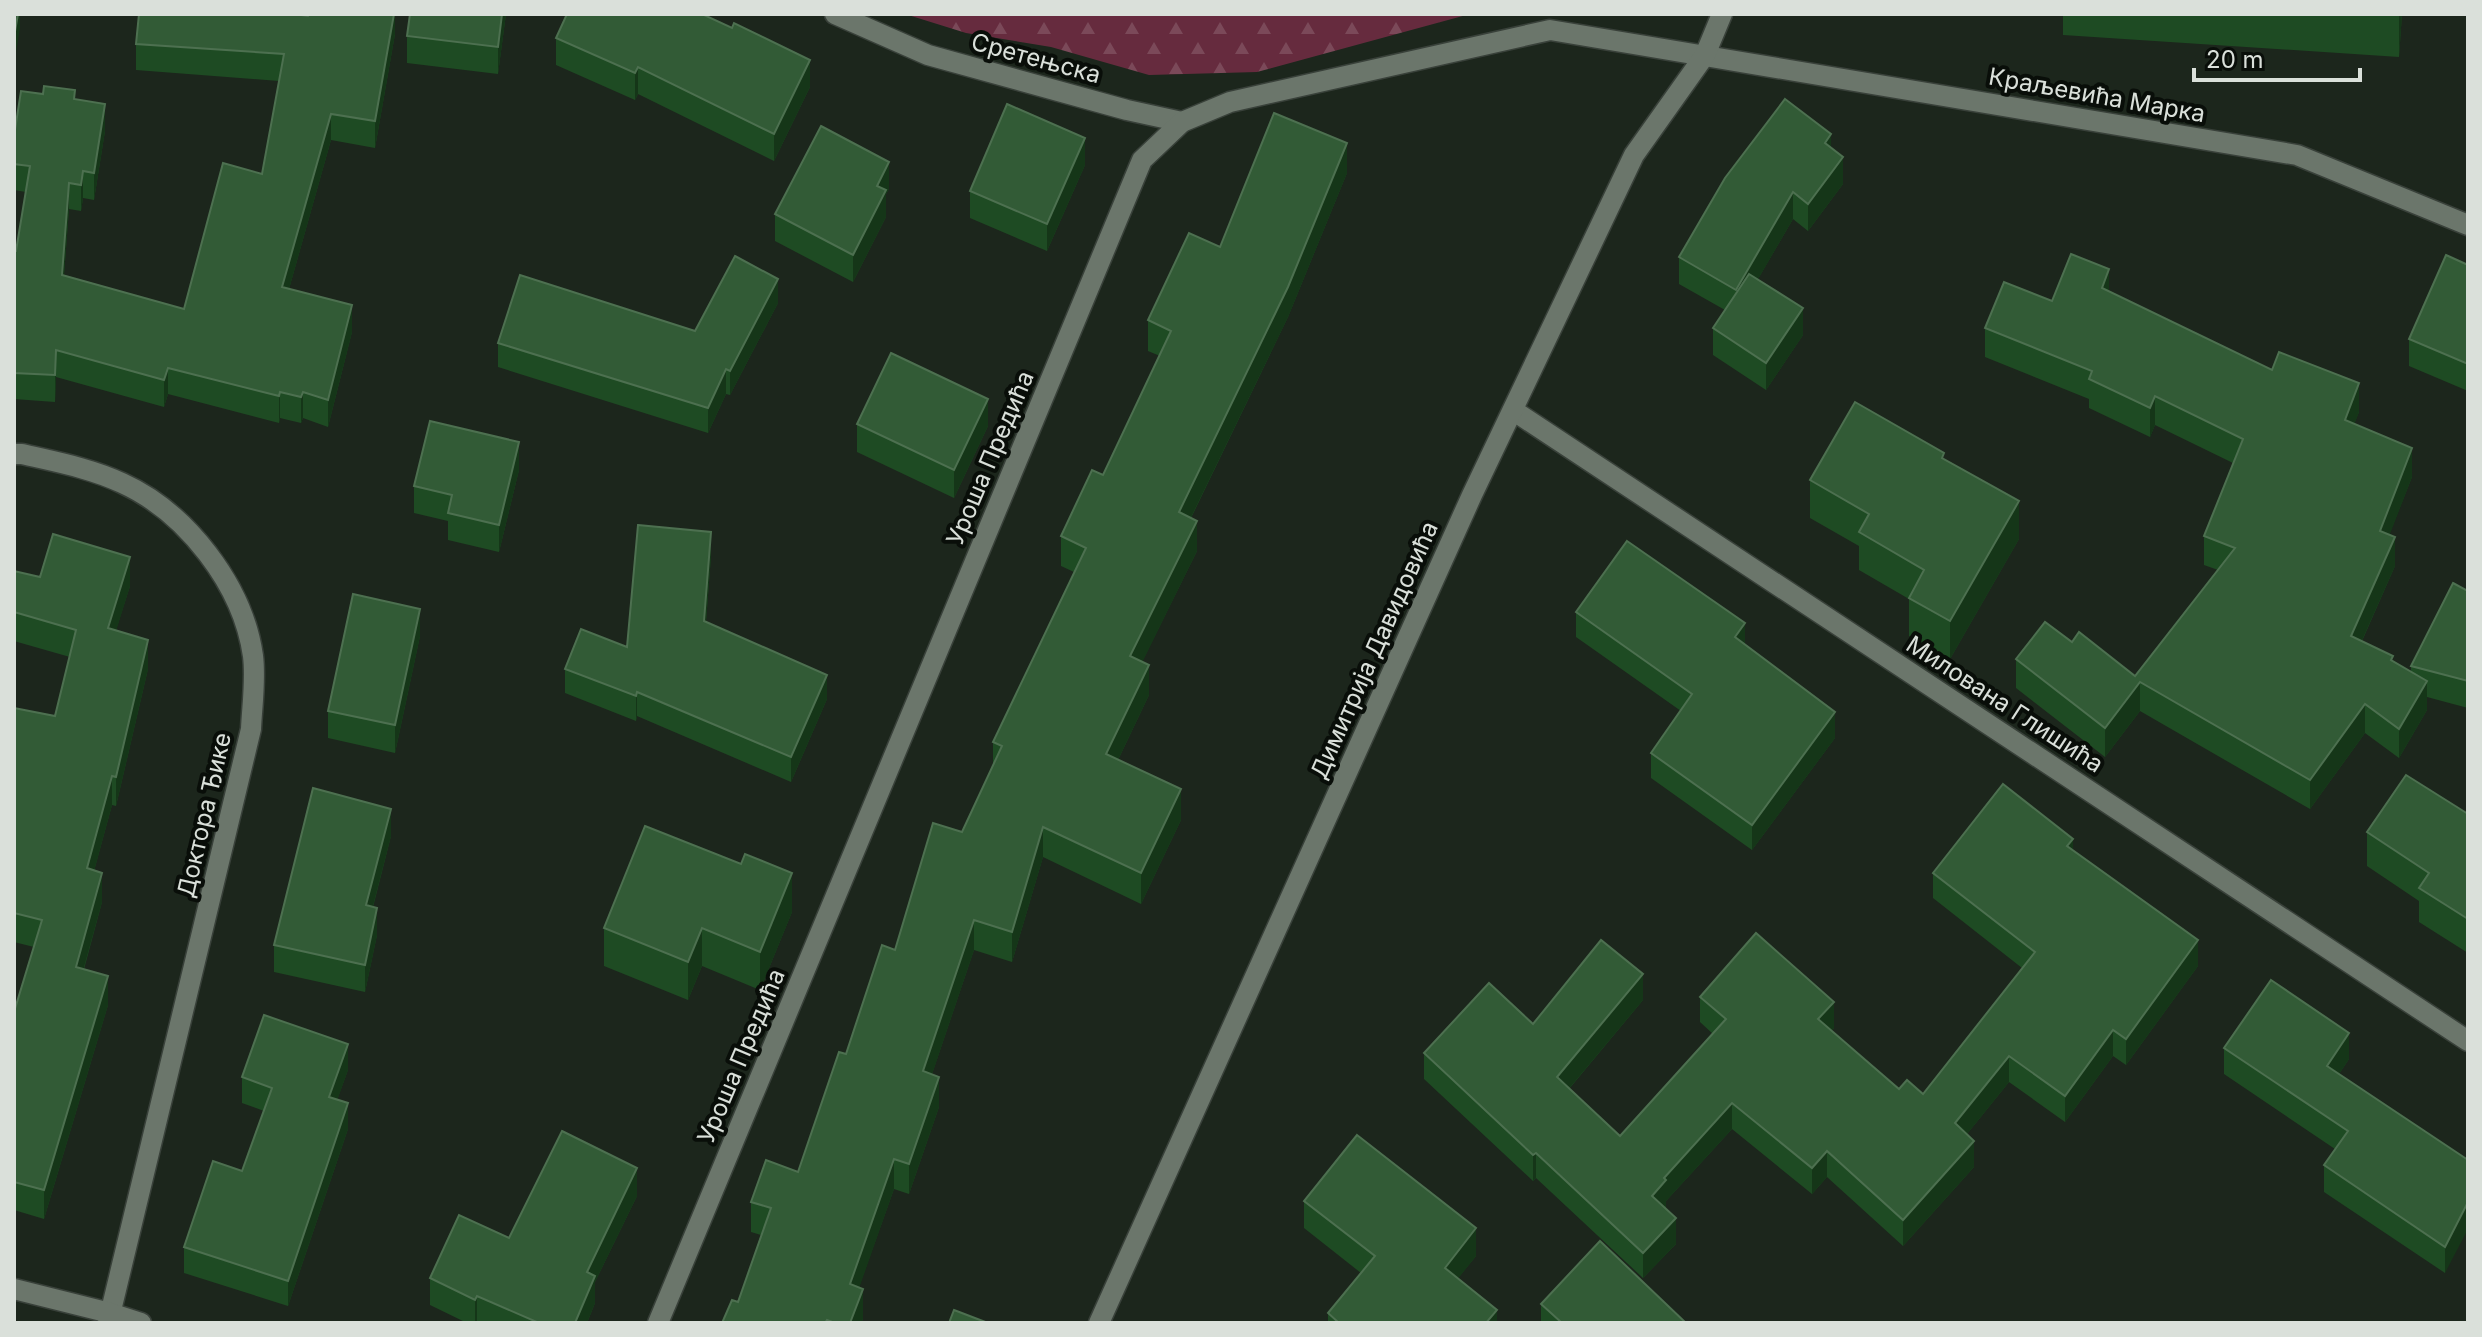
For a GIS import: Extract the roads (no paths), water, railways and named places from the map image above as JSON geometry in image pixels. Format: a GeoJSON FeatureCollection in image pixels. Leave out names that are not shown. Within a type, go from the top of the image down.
{"type":"FeatureCollection","features":[{"type":"Feature","properties":{"kind":"street","name":"Сретењска"},"geometry":{"type":"LineString","coordinates":[[835,14],[928,55],[1127,110],[1182,122]]}},
{"type":"Feature","properties":{"kind":"street","name":"Димитрија Давидовића"},"geometry":{"type":"LineString","coordinates":[[1099,1323],[1466,509],[1634,155],[1705,55],[1722,14]]}},
{"type":"Feature","properties":{"kind":"street","name":"Уроша Предића"},"geometry":{"type":"LineString","coordinates":[[658,1323],[1142,160],[1182,122],[1230,102],[1550,30],[1705,55]]}},
{"type":"Feature","properties":{"kind":"street","name":"Краљевића Марка"},"geometry":{"type":"LineString","coordinates":[[1705,55],[2297,155],[2468,225]]}},
{"type":"Feature","properties":{"kind":"street","name":"Милована Глишића"},"geometry":{"type":"LineString","coordinates":[[1514,411],[2468,1041]]}},
{"type":"Feature","properties":{"kind":"street","name":"Доктора Ђике"},"geometry":{"type":"LineString","coordinates":[[14,454],[89,470],[152,498],[208,552],[230,586],[245,622],[253,657],[251,729],[109,1318]]}},
{"type":"Feature","properties":{"kind":"street"},"geometry":{"type":"LineString","coordinates":[[14,1289],[109,1318],[141,1323]]}}]}
